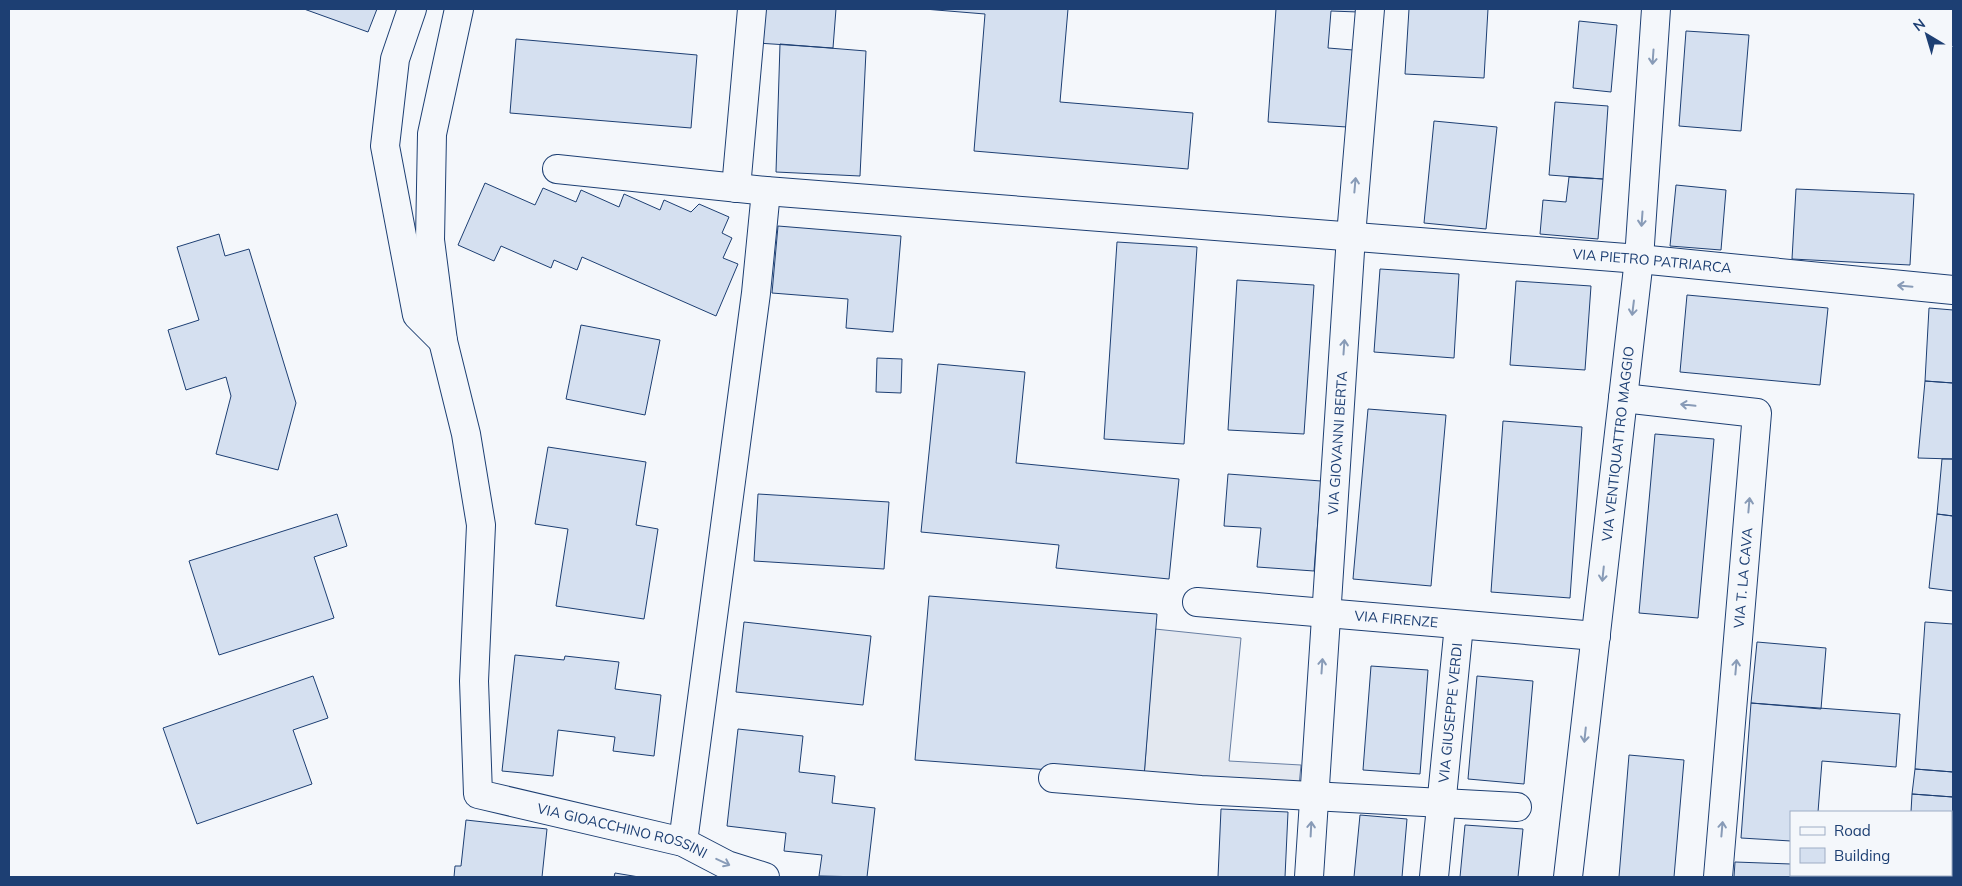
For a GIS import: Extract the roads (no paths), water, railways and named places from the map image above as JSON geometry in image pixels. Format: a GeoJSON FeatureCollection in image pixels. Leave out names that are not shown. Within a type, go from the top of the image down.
{"type":"FeatureCollection","features":[{"type":"Feature","properties":{"kind":"street"},"geometry":{"type":"LineString","coordinates":[[412,9],[395,59],[385,146],[417,315],[443,341]]}},
{"type":"Feature","properties":{"kind":"street"},"geometry":{"type":"LineString","coordinates":[[443,341],[430,240],[432,134],[459,9]]}},
{"type":"Feature","properties":{"kind":"street"},"geometry":{"type":"LineString","coordinates":[[736,188],[752,9]]}},
{"type":"Feature","properties":{"kind":"street","name":"VIA GIOVANNI BERTA"},"geometry":{"type":"LineString","coordinates":[[1308,877],[1351,236],[1370,9]]}},
{"type":"Feature","properties":{"kind":"street","name":"VIA VENTIQUATTRO MAGGIO"},"geometry":{"type":"LineString","coordinates":[[1568,877],[1639,259],[1656,9]]}},
{"type":"Feature","properties":{"kind":"street","name":"VIA PIETRO PATRIARCA"},"geometry":{"type":"LineString","coordinates":[[557,169],[766,191],[1639,259],[1953,290]]}},
{"type":"Feature","properties":{"kind":"street"},"geometry":{"type":"LineString","coordinates":[[683,842],[756,293],[766,191]]}},
{"type":"Feature","properties":{"kind":"street","name":"VIA GIOACCHINO ROSSINI"},"geometry":{"type":"LineString","coordinates":[[443,341],[466,434],[481,525],[474,682],[478,794],[683,842],[727,865],[765,877]]}},
{"type":"Feature","properties":{"kind":"street","name":"VIA T. LA CAVA"},"geometry":{"type":"LineString","coordinates":[[1623,398],[1757,412],[1718,877]]}},
{"type":"Feature","properties":{"kind":"street","name":"VIA FIRENZE"},"geometry":{"type":"LineString","coordinates":[[1197,602],[1596,636]]}},
{"type":"Feature","properties":{"kind":"street","name":"VIA GIUSEPPE VERDI"},"geometry":{"type":"LineString","coordinates":[[1434,877],[1459,625]]}},
{"type":"Feature","properties":{"kind":"street","name":"VIA GIUSEPPE VERDI"},"geometry":{"type":"LineString","coordinates":[[1053,778],[1201,790],[1517,807]]}}]}
